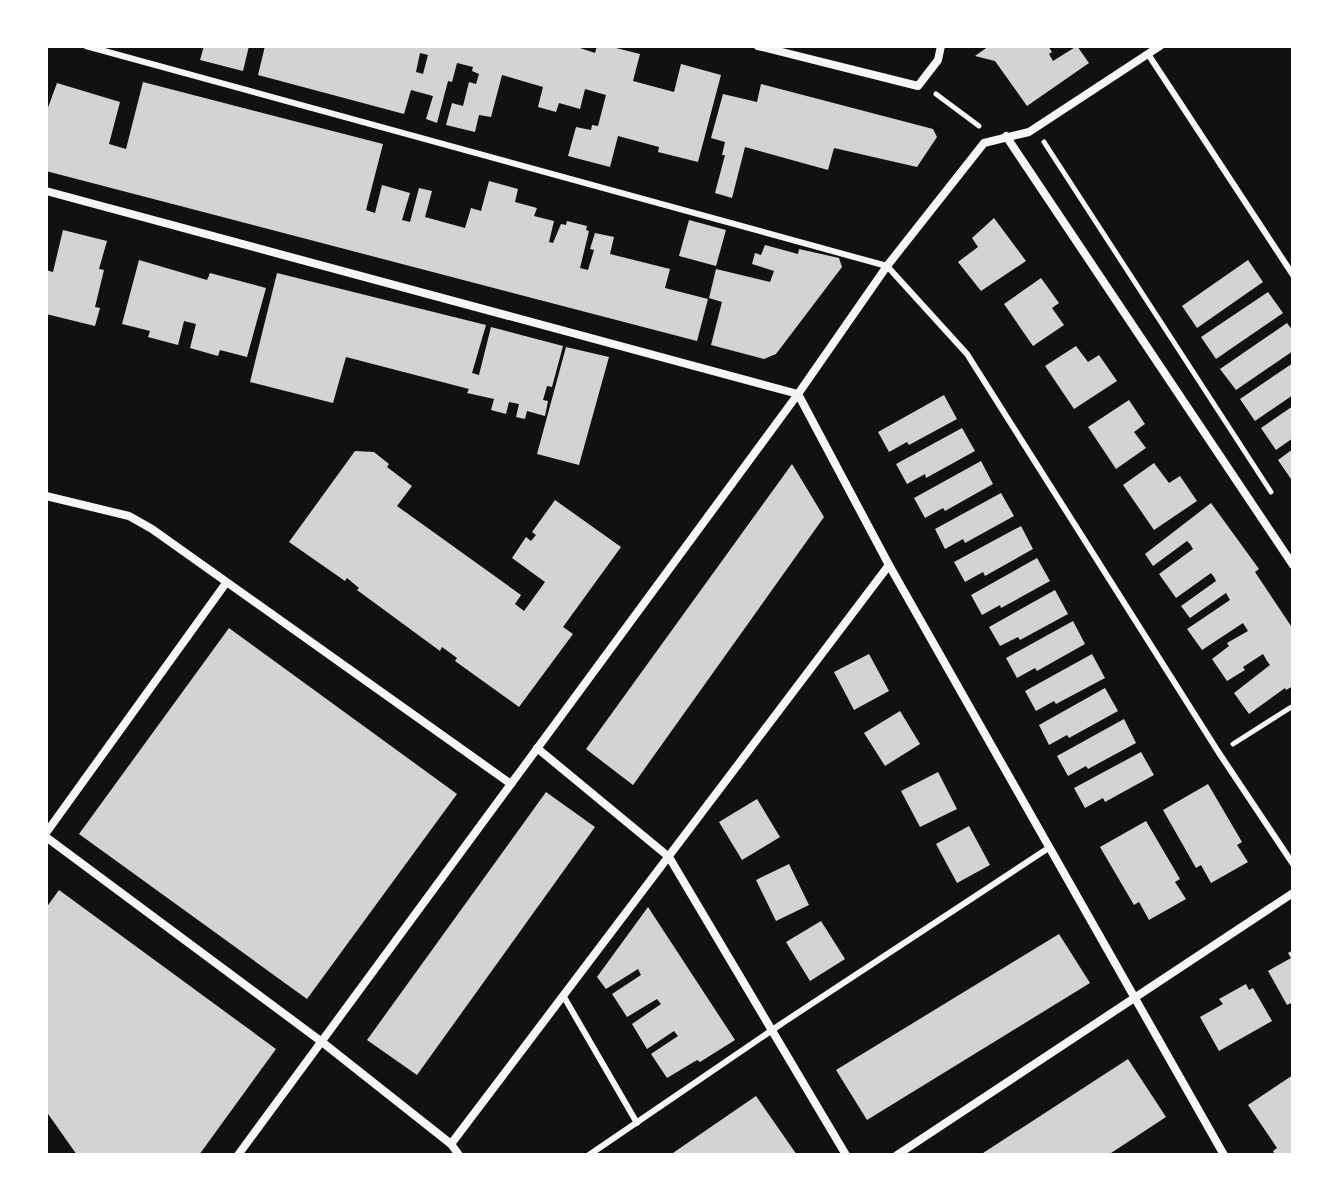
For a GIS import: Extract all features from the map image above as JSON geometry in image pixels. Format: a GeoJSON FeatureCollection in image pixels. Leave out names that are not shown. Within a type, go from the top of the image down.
{"type":"FeatureCollection","features":[{"type":"Feature","properties":{"kind":"street"},"geometry":{"type":"LineString","coordinates":[[758,46],[918,86],[938,60],[941,46]]}},
{"type":"Feature","properties":{"kind":"street"},"geometry":{"type":"LineString","coordinates":[[238,1155],[798,394],[887,266],[984,143],[1029,132],[1160,46]]}},
{"type":"Feature","properties":{"kind":"street"},"geometry":{"type":"LineString","coordinates":[[1006,136],[1293,565]]}},
{"type":"Feature","properties":{"kind":"street"},"geometry":{"type":"LineString","coordinates":[[46,191],[798,394],[889,565],[1135,997],[1220,1153]]}},
{"type":"Feature","properties":{"kind":"street"},"geometry":{"type":"LineString","coordinates":[[46,496],[129,516],[152,529],[511,784]]}},
{"type":"Feature","properties":{"kind":"street"},"geometry":{"type":"LineString","coordinates":[[451,1144],[889,565]]}},
{"type":"Feature","properties":{"kind":"street"},"geometry":{"type":"LineString","coordinates":[[226,583],[46,835],[322,1042],[451,1144],[459,1155]]}},
{"type":"Feature","properties":{"kind":"street"},"geometry":{"type":"LineString","coordinates":[[537,748],[669,857],[846,1155]]}},
{"type":"Feature","properties":{"kind":"street"},"geometry":{"type":"LineString","coordinates":[[897,1155],[1293,893]]}},
{"type":"Feature","properties":{"kind":"lane"},"geometry":{"type":"LineString","coordinates":[[86,46],[887,266],[967,354],[1219,753],[1293,864]]}},
{"type":"Feature","properties":{"kind":"lane"},"geometry":{"type":"LineString","coordinates":[[1148,54],[1293,275]]}},
{"type":"Feature","properties":{"kind":"lane"},"geometry":{"type":"LineString","coordinates":[[589,1155],[1050,847]]}},
{"type":"Feature","properties":{"kind":"lane"},"geometry":{"type":"LineString","coordinates":[[564,997],[637,1123]]}},
{"type":"Feature","properties":{"kind":"path"},"geometry":{"type":"LineString","coordinates":[[933,91],[975,124]]}},
{"type":"Feature","properties":{"kind":"path"},"geometry":{"type":"LineString","coordinates":[[1043,141],[1276,499]]}},
{"type":"Feature","properties":{"kind":"path"},"geometry":{"type":"LineString","coordinates":[[1219,753],[1293,706]]}},
{"type":"Feature","properties":{"kind":"building"},"geometry":{"type":"Polygon","coordinates":[[[204,46],[249,46],[243,71],[200,60],[204,46]]]}},
{"type":"Feature","properties":{"kind":"building"},"geometry":{"type":"Polygon","coordinates":[[[265,46],[574,46],[595,53],[597,46],[608,46],[640,54],[633,81],[674,92],[681,64],[721,75],[698,162],[658,152],[659,147],[618,136],[610,167],[568,156],[576,127],[591,130],[592,125],[598,126],[606,95],[585,89],[580,109],[559,103],[556,112],[538,107],[543,87],[502,75],[491,117],[479,115],[475,132],[446,125],[452,103],[463,106],[469,82],[476,84],[479,74],[472,71],[473,67],[457,63],[452,82],[448,81],[437,123],[426,119],[433,96],[411,90],[404,114],[258,75],[265,46]],[[420,53],[416,72],[423,74],[428,55],[420,53]]]}},
{"type":"Feature","properties":{"kind":"building"},"geometry":{"type":"Polygon","coordinates":[[[989,46],[1048,46],[1053,61],[1077,46],[1089,63],[1027,106],[995,61],[975,56],[989,46]]]}},
{"type":"Feature","properties":{"kind":"building"},"geometry":{"type":"Polygon","coordinates":[[[143,82],[383,144],[366,210],[375,213],[382,185],[410,193],[402,220],[410,222],[419,188],[432,191],[425,217],[465,228],[471,208],[481,211],[489,181],[518,189],[515,202],[537,208],[534,216],[554,221],[549,242],[553,243],[561,224],[566,225],[567,221],[587,226],[586,230],[589,231],[580,268],[588,270],[595,233],[614,237],[610,254],[670,269],[665,288],[708,299],[697,341],[46,171],[46,113],[57,83],[120,102],[109,144],[126,149],[143,82]]]}},
{"type":"Feature","properties":{"kind":"building"},"geometry":{"type":"Polygon","coordinates":[[[761,84],[933,129],[937,137],[917,167],[834,148],[828,170],[745,147],[732,198],[715,193],[725,155],[722,155],[725,142],[711,138],[723,94],[757,102],[761,84]]]}},
{"type":"Feature","properties":{"kind":"building"},"geometry":{"type":"Polygon","coordinates":[[[994,218],[1026,261],[981,291],[958,262],[978,247],[972,238],[994,218]]]}},
{"type":"Feature","properties":{"kind":"building"},"geometry":{"type":"Polygon","coordinates":[[[689,220],[726,230],[716,266],[679,256],[689,220]]]}},
{"type":"Feature","properties":{"kind":"building"},"geometry":{"type":"Polygon","coordinates":[[[63,230],[107,241],[99,269],[104,270],[95,307],[100,308],[95,326],[46,314],[46,270],[53,272],[63,230]]]}},
{"type":"Feature","properties":{"kind":"building"},"geometry":{"type":"Polygon","coordinates":[[[765,245],[798,254],[799,249],[839,258],[842,267],[776,354],[764,359],[711,345],[722,302],[709,298],[716,269],[770,282],[774,271],[752,264],[755,253],[761,255],[765,245]]]}},
{"type":"Feature","properties":{"kind":"building"},"geometry":{"type":"Polygon","coordinates":[[[139,260],[207,280],[210,273],[266,288],[247,357],[220,350],[218,356],[190,348],[196,324],[184,321],[178,345],[148,337],[150,331],[122,324],[139,260]]]}},
{"type":"Feature","properties":{"kind":"building"},"geometry":{"type":"Polygon","coordinates":[[[1248,260],[1263,282],[1197,328],[1182,306],[1248,260]]]}},
{"type":"Feature","properties":{"kind":"building"},"geometry":{"type":"Polygon","coordinates":[[[277,273],[486,325],[472,373],[479,375],[491,327],[563,346],[552,387],[547,386],[543,400],[548,401],[545,416],[527,411],[525,419],[516,417],[519,404],[509,402],[506,414],[491,410],[494,399],[467,393],[469,389],[346,357],[333,403],[250,382],[277,273]]]}},
{"type":"Feature","properties":{"kind":"building"},"geometry":{"type":"Polygon","coordinates":[[[1041,278],[1059,303],[1052,308],[1064,325],[1033,346],[1004,304],[1041,278]]]}},
{"type":"Feature","properties":{"kind":"building"},"geometry":{"type":"Polygon","coordinates":[[[1268,292],[1283,313],[1216,359],[1201,337],[1268,292]]]}},
{"type":"Feature","properties":{"kind":"building"},"geometry":{"type":"Polygon","coordinates":[[[1287,323],[1293,331],[1293,351],[1236,390],[1220,369],[1287,323]]]}},
{"type":"Feature","properties":{"kind":"building"},"geometry":{"type":"Polygon","coordinates":[[[1076,346],[1088,362],[1099,355],[1117,381],[1074,409],[1045,366],[1076,346]]]}},
{"type":"Feature","properties":{"kind":"building"},"geometry":{"type":"Polygon","coordinates":[[[566,347],[609,357],[579,465],[537,454],[566,347]]]}},
{"type":"Feature","properties":{"kind":"building"},"geometry":{"type":"Polygon","coordinates":[[[1293,363],[1293,395],[1255,421],[1240,399],[1293,363]]]}},
{"type":"Feature","properties":{"kind":"building"},"geometry":{"type":"Polygon","coordinates":[[[944,395],[957,419],[909,445],[907,442],[889,452],[878,432],[944,395]]]}},
{"type":"Feature","properties":{"kind":"building"},"geometry":{"type":"Polygon","coordinates":[[[1129,400],[1145,424],[1134,432],[1146,448],[1116,469],[1088,427],[1129,400]]]}},
{"type":"Feature","properties":{"kind":"building"},"geometry":{"type":"Polygon","coordinates":[[[1293,406],[1293,438],[1276,450],[1261,428],[1293,406]]]}},
{"type":"Feature","properties":{"kind":"building"},"geometry":{"type":"Polygon","coordinates":[[[962,428],[975,451],[926,478],[925,474],[907,484],[896,464],[962,428]]]}},
{"type":"Feature","properties":{"kind":"building"},"geometry":{"type":"Polygon","coordinates":[[[1293,449],[1293,482],[1278,460],[1293,449]]]}},
{"type":"Feature","properties":{"kind":"building"},"geometry":{"type":"Polygon","coordinates":[[[355,451],[374,452],[389,464],[387,467],[412,486],[397,506],[521,595],[515,604],[524,611],[545,582],[512,558],[526,537],[531,541],[536,535],[532,532],[555,500],[621,547],[563,627],[573,634],[519,707],[455,661],[457,658],[442,647],[440,651],[357,590],[359,588],[347,578],[345,581],[289,542],[355,451]]]}},
{"type":"Feature","properties":{"kind":"building"},"geometry":{"type":"Polygon","coordinates":[[[981,461],[993,484],[945,511],[943,508],[925,518],[914,498],[981,461]]]}},
{"type":"Feature","properties":{"kind":"building"},"geometry":{"type":"Polygon","coordinates":[[[1154,463],[1169,483],[1180,476],[1197,501],[1154,530],[1123,485],[1154,463]]]}},
{"type":"Feature","properties":{"kind":"building"},"geometry":{"type":"Polygon","coordinates":[[[792,464],[824,517],[633,785],[586,749],[792,464]]]}},
{"type":"Feature","properties":{"kind":"building"},"geometry":{"type":"Polygon","coordinates":[[[1001,493],[1014,516],[965,543],[963,539],[945,549],[935,529],[1001,493]]]}},
{"type":"Feature","properties":{"kind":"building"},"geometry":{"type":"Polygon","coordinates":[[[1211,503],[1259,569],[1255,572],[1293,629],[1293,686],[1285,688],[1249,714],[1234,693],[1270,665],[1263,654],[1227,681],[1212,659],[1229,646],[1227,643],[1248,631],[1243,623],[1202,650],[1187,629],[1230,600],[1226,593],[1190,618],[1181,606],[1216,581],[1214,577],[1211,573],[1176,598],[1159,574],[1193,549],[1190,544],[1187,541],[1153,566],[1145,554],[1211,503]]]}},
{"type":"Feature","properties":{"kind":"building"},"geometry":{"type":"Polygon","coordinates":[[[1021,526],[1033,549],[985,576],[983,572],[965,582],[954,562],[1021,526]]]}},
{"type":"Feature","properties":{"kind":"building"},"geometry":{"type":"Polygon","coordinates":[[[1037,558],[1050,581],[982,615],[971,595],[1037,558]]]}},
{"type":"Feature","properties":{"kind":"building"},"geometry":{"type":"Polygon","coordinates":[[[1055,590],[1068,614],[1020,640],[1018,637],[1000,646],[989,627],[1055,590]]]}},
{"type":"Feature","properties":{"kind":"building"},"geometry":{"type":"Polygon","coordinates":[[[1073,621],[1085,644],[1037,671],[1035,668],[1017,678],[1006,658],[1073,621]]]}},
{"type":"Feature","properties":{"kind":"building"},"geometry":{"type":"Polygon","coordinates":[[[229,628],[457,794],[307,999],[79,834],[229,628]]]}},
{"type":"Feature","properties":{"kind":"building"},"geometry":{"type":"Polygon","coordinates":[[[869,654],[889,691],[854,710],[834,672],[869,654]]]}},
{"type":"Feature","properties":{"kind":"building"},"geometry":{"type":"Polygon","coordinates":[[[1092,654],[1105,678],[1036,711],[1025,691],[1092,654]]]}},
{"type":"Feature","properties":{"kind":"building"},"geometry":{"type":"Polygon","coordinates":[[[1105,688],[1118,711],[1069,738],[1067,735],[1049,745],[1039,725],[1105,688]]]}},
{"type":"Feature","properties":{"kind":"building"},"geometry":{"type":"Polygon","coordinates":[[[900,711],[920,744],[885,766],[864,733],[900,711]]]}},
{"type":"Feature","properties":{"kind":"building"},"geometry":{"type":"Polygon","coordinates":[[[1124,719],[1136,743],[1088,769],[1086,766],[1068,776],[1057,756],[1124,719]]]}},
{"type":"Feature","properties":{"kind":"building"},"geometry":{"type":"Polygon","coordinates":[[[1141,752],[1154,775],[1105,802],[1103,798],[1085,808],[1074,788],[1141,752]]]}},
{"type":"Feature","properties":{"kind":"building"},"geometry":{"type":"Polygon","coordinates":[[[938,772],[957,809],[920,827],[901,791],[938,772]]]}},
{"type":"Feature","properties":{"kind":"building"},"geometry":{"type":"Polygon","coordinates":[[[1208,784],[1242,842],[1237,845],[1248,862],[1211,883],[1201,865],[1196,868],[1163,810],[1208,784]]]}},
{"type":"Feature","properties":{"kind":"building"},"geometry":{"type":"Polygon","coordinates":[[[546,792],[595,827],[417,1075],[367,1040],[546,792]]]}},
{"type":"Feature","properties":{"kind":"building"},"geometry":{"type":"Polygon","coordinates":[[[757,799],[780,837],[742,860],[719,822],[757,799]]]}},
{"type":"Feature","properties":{"kind":"building"},"geometry":{"type":"Polygon","coordinates":[[[1146,821],[1180,879],[1175,882],[1186,899],[1149,920],[1139,902],[1134,905],[1100,847],[1146,821]]]}},
{"type":"Feature","properties":{"kind":"building"},"geometry":{"type":"Polygon","coordinates":[[[969,826],[990,865],[957,883],[936,844],[969,826]]]}},
{"type":"Feature","properties":{"kind":"building"},"geometry":{"type":"Polygon","coordinates":[[[789,864],[809,905],[776,921],[756,880],[789,864]]]}},
{"type":"Feature","properties":{"kind":"building"},"geometry":{"type":"Polygon","coordinates":[[[59,890],[276,1049],[199,1155],[77,1155],[46,1111],[46,908],[59,890]]]}},
{"type":"Feature","properties":{"kind":"building"},"geometry":{"type":"Polygon","coordinates":[[[648,907],[735,1040],[667,1078],[651,1054],[678,1036],[674,1031],[647,1049],[632,1024],[661,1004],[657,999],[627,1017],[612,994],[641,975],[638,969],[606,989],[597,977],[648,907]]]}},
{"type":"Feature","properties":{"kind":"building"},"geometry":{"type":"Polygon","coordinates":[[[821,921],[845,959],[810,981],[786,942],[821,921]]]}},
{"type":"Feature","properties":{"kind":"building"},"geometry":{"type":"Polygon","coordinates":[[[1059,934],[1090,983],[867,1120],[836,1070],[1059,934]]]}},
{"type":"Feature","properties":{"kind":"building"},"geometry":{"type":"Polygon","coordinates":[[[1293,950],[1293,1002],[1287,1005],[1268,971],[1291,958],[1288,953],[1293,950]]]}},
{"type":"Feature","properties":{"kind":"building"},"geometry":{"type":"Polygon","coordinates":[[[1246,984],[1249,990],[1253,988],[1272,1021],[1219,1051],[1200,1017],[1223,1004],[1219,999],[1246,984]]]}},
{"type":"Feature","properties":{"kind":"building"},"geometry":{"type":"Polygon","coordinates":[[[1128,1059],[1166,1117],[1108,1155],[980,1155],[1128,1059]]]}},
{"type":"Feature","properties":{"kind":"building"},"geometry":{"type":"Polygon","coordinates":[[[1293,1075],[1293,1155],[1275,1155],[1273,1151],[1277,1148],[1248,1105],[1293,1075]]]}},
{"type":"Feature","properties":{"kind":"building"},"geometry":{"type":"Polygon","coordinates":[[[756,1096],[797,1155],[670,1155],[756,1096]]]}}]}
